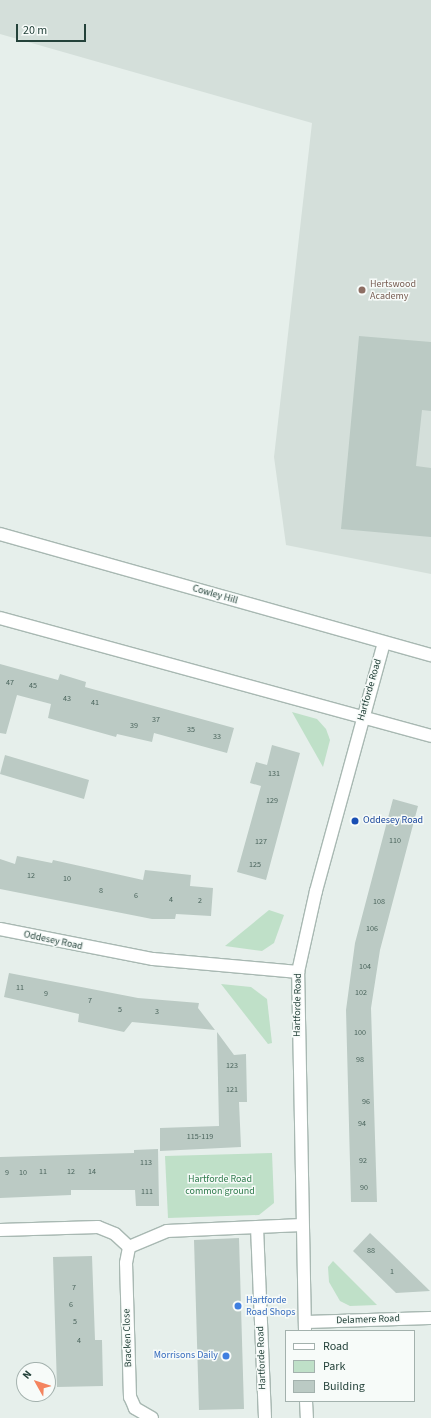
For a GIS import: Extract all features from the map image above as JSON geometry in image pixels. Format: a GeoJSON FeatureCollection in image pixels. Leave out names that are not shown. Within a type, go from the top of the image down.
{"type":"FeatureCollection","features":[{"type":"Feature","properties":{"kind":"street","name":"Cowley Hill"},"geometry":{"type":"LineString","coordinates":[[0,534],[384,643],[431,654]]}},
{"type":"Feature","properties":{"kind":"street"},"geometry":{"type":"LineString","coordinates":[[0,618],[431,736]]}},
{"type":"Feature","properties":{"kind":"street","name":"Hartforde Road"},"geometry":{"type":"LineString","coordinates":[[305,1326],[298,972],[362,718],[384,643]]}},
{"type":"Feature","properties":{"kind":"street","name":"Oddesey Road"},"geometry":{"type":"LineString","coordinates":[[0,928],[154,959],[298,972]]}},
{"type":"Feature","properties":{"kind":"street"},"geometry":{"type":"LineString","coordinates":[[0,1230],[98,1227],[115,1234],[129,1247],[167,1231],[302,1225]]}},
{"type":"Feature","properties":{"kind":"street","name":"Hartforde Road"},"geometry":{"type":"LineString","coordinates":[[257,1227],[265,1418]]}},
{"type":"Feature","properties":{"kind":"street","name":"Bracken Close"},"geometry":{"type":"LineString","coordinates":[[129,1247],[126,1263],[130,1397],[135,1408],[152,1418]]}},
{"type":"Feature","properties":{"kind":"street","name":"Delamere Road"},"geometry":{"type":"LineString","coordinates":[[305,1326],[431,1318]]}},
{"type":"Feature","properties":{"kind":"street"},"geometry":{"type":"LineString","coordinates":[[306,1402],[307,1418]]}},
{"type":"Feature","properties":{"kind":"street"},"geometry":{"type":"LineString","coordinates":[[253,1418],[265,1418]]}},
{"type":"Feature","properties":{"kind":"shaded area","name":"Hertswood Academy"},"geometry":{"type":"Polygon","coordinates":[[[0,0],[431,0],[431,574],[286,545],[274,457],[312,123],[0,34],[0,0]]]}},
{"type":"Feature","properties":{"kind":"green space"},"geometry":{"type":"Polygon","coordinates":[[[292,712],[317,719],[326,729],[330,740],[323,767],[292,712]]]}},
{"type":"Feature","properties":{"kind":"green space"},"geometry":{"type":"Polygon","coordinates":[[[269,910],[284,915],[274,943],[262,951],[225,946],[269,910]]]}},
{"type":"Feature","properties":{"kind":"green space"},"geometry":{"type":"Polygon","coordinates":[[[221,984],[251,987],[267,999],[272,1043],[268,1044],[221,984]]]}},
{"type":"Feature","properties":{"kind":"green space","name":"Hartforde Road common ground"},"geometry":{"type":"Polygon","coordinates":[[[272,1153],[274,1203],[259,1215],[168,1218],[165,1156],[272,1153]]]}},
{"type":"Feature","properties":{"kind":"green space"},"geometry":{"type":"Polygon","coordinates":[[[333,1261],[377,1305],[350,1306],[340,1301],[329,1282],[328,1267],[333,1261]]]}},
{"type":"Feature","properties":{"kind":"building"},"geometry":{"type":"Polygon","coordinates":[[[359,336],[431,342],[431,411],[422,410],[416,466],[431,468],[431,537],[341,529],[359,336]]]}},
{"type":"Feature","properties":{"kind":"building"},"geometry":{"type":"Polygon","coordinates":[[[0,664],[58,680],[60,674],[86,682],[85,687],[234,728],[227,753],[154,733],[152,742],[117,734],[116,737],[48,718],[51,704],[17,695],[6,734],[0,733],[0,664]]]}},
{"type":"Feature","properties":{"kind":"building"},"geometry":{"type":"Polygon","coordinates":[[[272,745],[300,753],[266,880],[237,872],[261,786],[250,783],[256,762],[267,765],[272,745]]]}},
{"type":"Feature","properties":{"kind":"building"},"geometry":{"type":"Polygon","coordinates":[[[5,755],[89,780],[84,799],[0,774],[5,755]]]}},
{"type":"Feature","properties":{"kind":"building"},"geometry":{"type":"Polygon","coordinates":[[[393,799],[418,806],[380,950],[371,1008],[377,1202],[351,1202],[346,1010],[355,943],[393,799]]]}},
{"type":"Feature","properties":{"kind":"building"},"geometry":{"type":"Polygon","coordinates":[[[17,856],[52,863],[53,860],[143,880],[145,870],[191,875],[190,886],[213,888],[211,916],[176,914],[175,919],[152,919],[0,889],[0,859],[15,864],[17,856]]]}},
{"type":"Feature","properties":{"kind":"building"},"geometry":{"type":"Polygon","coordinates":[[[9,973],[138,998],[199,1003],[198,1008],[215,1030],[132,1022],[124,1032],[78,1022],[79,1014],[4,997],[9,973]]]}},
{"type":"Feature","properties":{"kind":"building"},"geometry":{"type":"Polygon","coordinates":[[[217,1032],[234,1055],[246,1054],[247,1102],[239,1102],[241,1147],[160,1151],[160,1128],[219,1126],[217,1032]]]}},
{"type":"Feature","properties":{"kind":"building"},"geometry":{"type":"Polygon","coordinates":[[[158,1149],[159,1206],[136,1206],[135,1190],[71,1190],[71,1195],[0,1198],[0,1157],[134,1153],[134,1150],[158,1149]]]}},
{"type":"Feature","properties":{"kind":"building"},"geometry":{"type":"Polygon","coordinates":[[[370,1233],[430,1291],[396,1293],[353,1251],[370,1233]]]}},
{"type":"Feature","properties":{"kind":"building"},"geometry":{"type":"Polygon","coordinates":[[[239,1238],[244,1409],[199,1410],[194,1240],[239,1238]]]}},
{"type":"Feature","properties":{"kind":"building"},"geometry":{"type":"Polygon","coordinates":[[[92,1256],[95,1340],[102,1340],[103,1386],[57,1387],[53,1257],[92,1256]]]}},
{"type":"Feature","properties":{"kind":"place","name":"Hertswood Academy"},"geometry":{"type":"Point","coordinates":[362,290]}},
{"type":"Feature","properties":{"kind":"place","name":"Oddesey Road"},"geometry":{"type":"Point","coordinates":[355,821]}},
{"type":"Feature","properties":{"kind":"place","name":"Hartforde Road Shops"},"geometry":{"type":"Point","coordinates":[238,1306]}},
{"type":"Feature","properties":{"kind":"place","name":"Morrisons Daily"},"geometry":{"type":"Point","coordinates":[226,1356]}}]}
